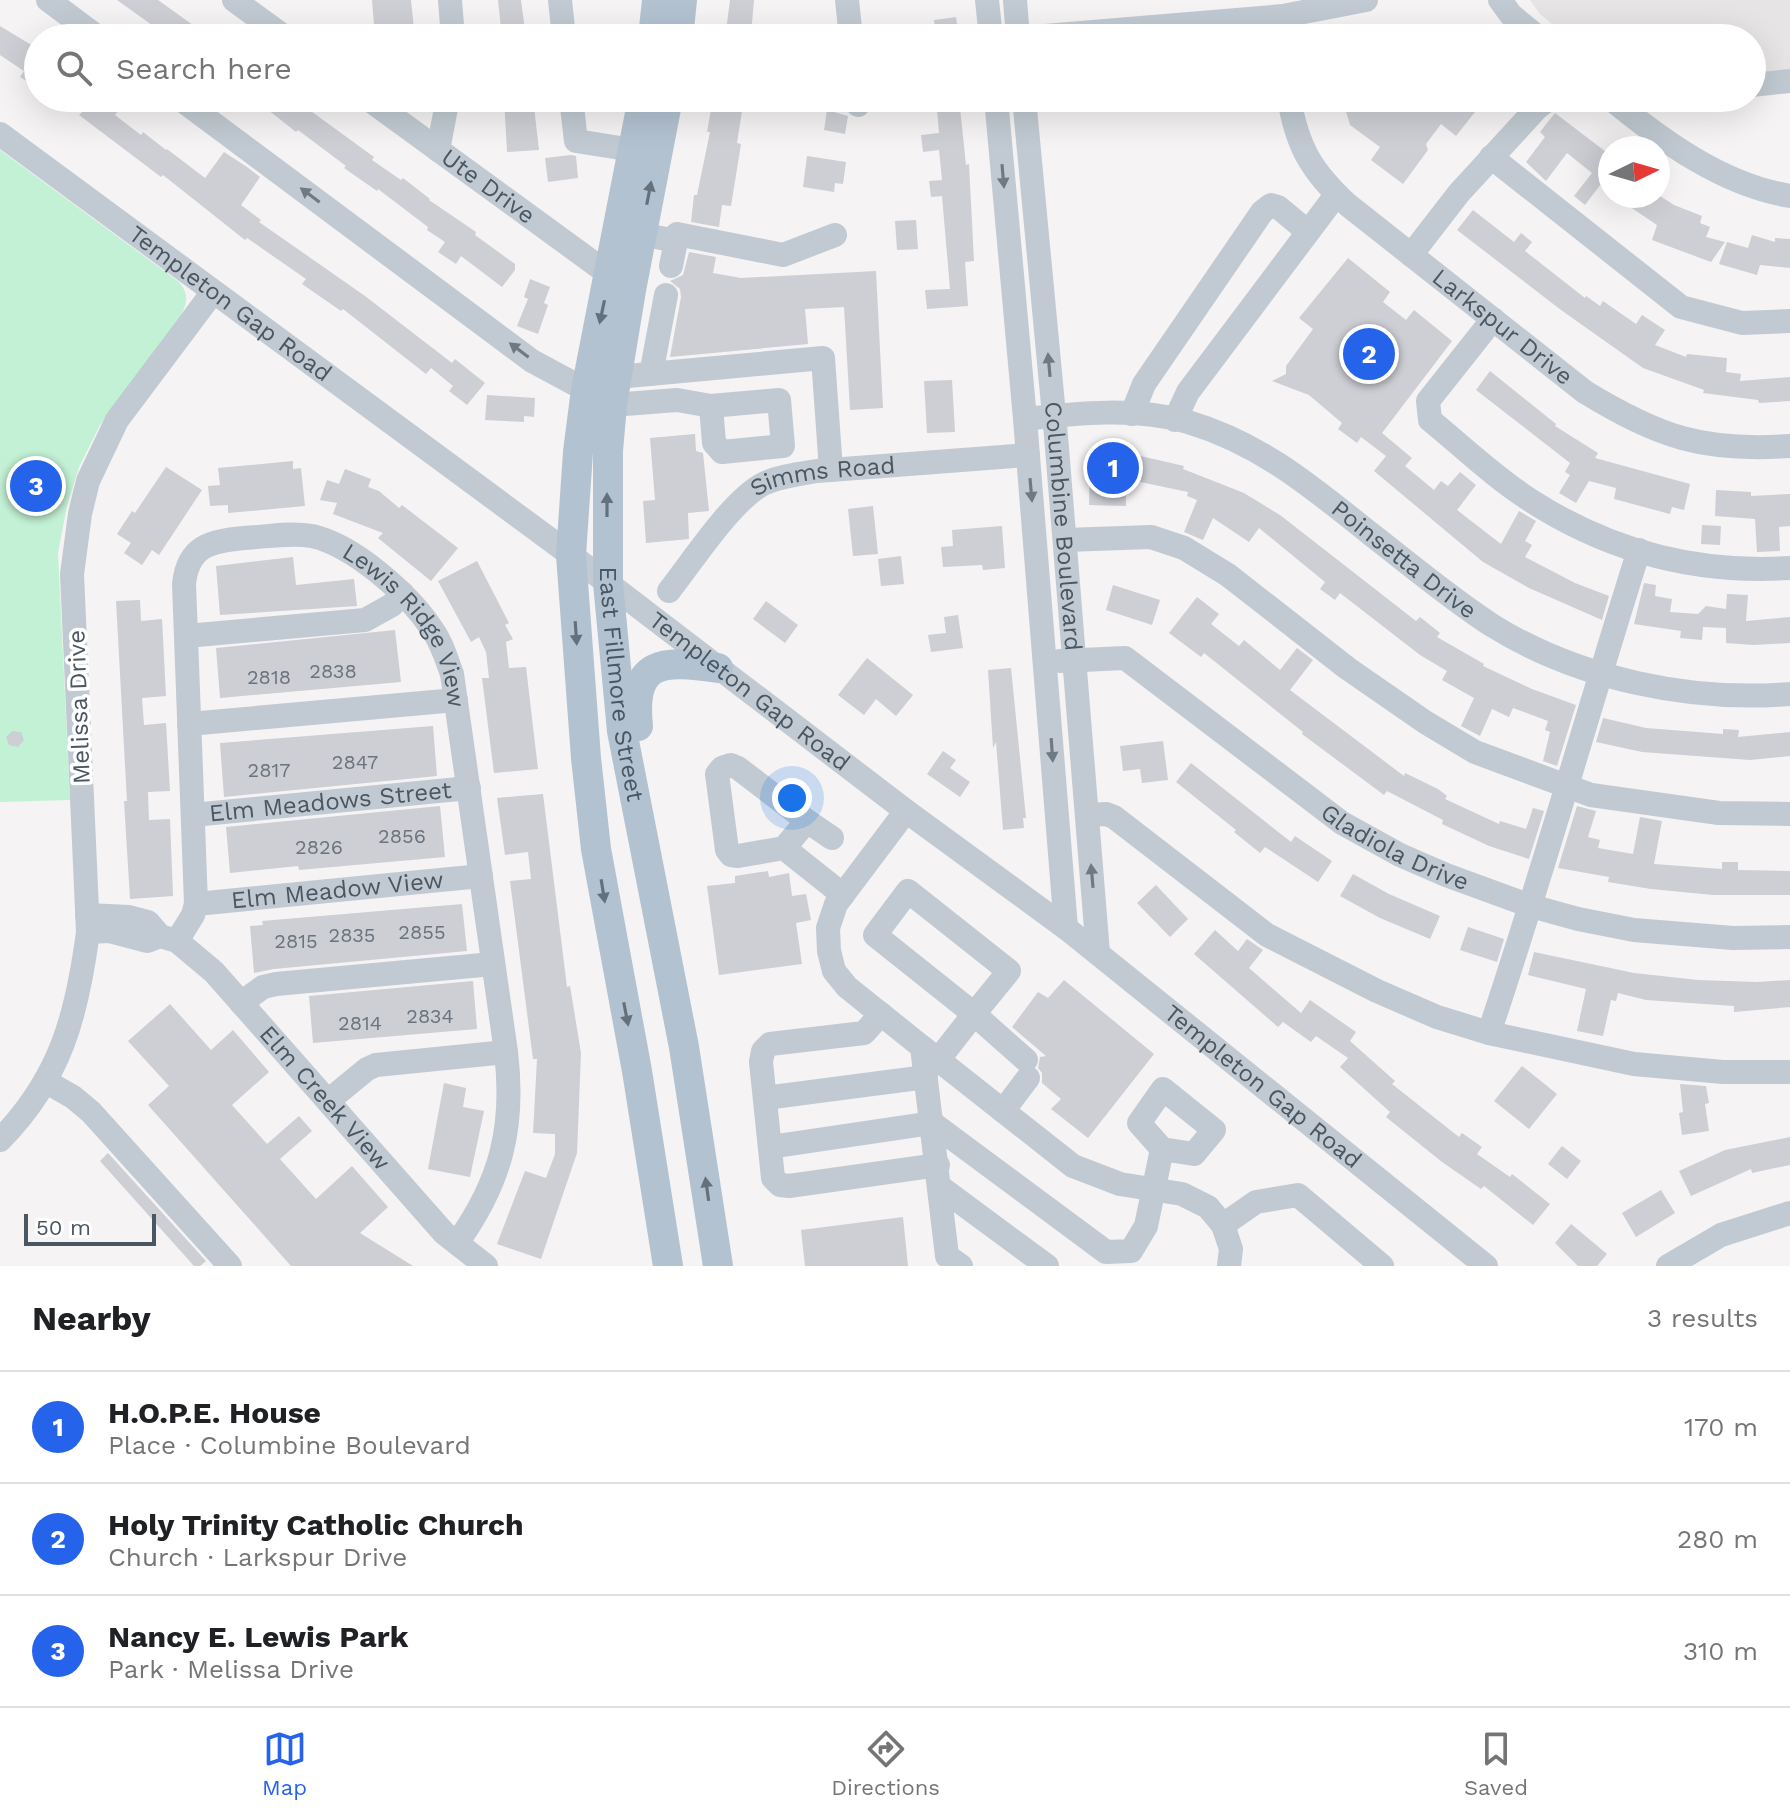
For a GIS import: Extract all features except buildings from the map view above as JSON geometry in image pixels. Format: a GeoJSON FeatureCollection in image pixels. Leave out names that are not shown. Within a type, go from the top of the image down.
{"type":"FeatureCollection","features":[{"type":"Feature","properties":{"kind":"main road"},"geometry":{"type":"LineString","coordinates":[[654,24],[657,0]]}},
{"type":"Feature","properties":{"kind":"main road"},"geometry":{"type":"LineString","coordinates":[[679,24],[682,0]]}},
{"type":"Feature","properties":{"kind":"main road","name":"East Fillmore Street"},"geometry":{"type":"LineString","coordinates":[[640,112],[586,390],[571,555],[596,849],[637,1071],[668,1266]]}},
{"type":"Feature","properties":{"kind":"main road","name":"East Fillmore Street"},"geometry":{"type":"LineString","coordinates":[[665,112],[615,391],[608,451],[608,583],[622,731],[684,1047],[718,1266]]}},
{"type":"Feature","properties":{"kind":"main road"},"geometry":{"type":"LineString","coordinates":[[639,824],[642,764],[637,713],[639,686],[646,676],[663,664],[685,663],[718,668]]}},
{"type":"Feature","properties":{"kind":"street"},"geometry":{"type":"LineString","coordinates":[[48,0],[80,24]]}},
{"type":"Feature","properties":{"kind":"street"},"geometry":{"type":"LineString","coordinates":[[234,0],[267,24]]}},
{"type":"Feature","properties":{"kind":"street"},"geometry":{"type":"LineString","coordinates":[[450,0],[452,24]]}},
{"type":"Feature","properties":{"kind":"street"},"geometry":{"type":"LineString","coordinates":[[560,0],[563,24]]}},
{"type":"Feature","properties":{"kind":"street"},"geometry":{"type":"LineString","coordinates":[[847,0],[850,24]]}},
{"type":"Feature","properties":{"kind":"street"},"geometry":{"type":"LineString","coordinates":[[987,0],[990,24]]}},
{"type":"Feature","properties":{"kind":"street"},"geometry":{"type":"LineString","coordinates":[[1015,0],[1018,24]]}},
{"type":"Feature","properties":{"kind":"street"},"geometry":{"type":"LineString","coordinates":[[1293,24],[1366,0]]}},
{"type":"Feature","properties":{"kind":"street"},"geometry":{"type":"LineString","coordinates":[[1500,0],[1522,24]]}},
{"type":"Feature","properties":{"kind":"street"},"geometry":{"type":"LineString","coordinates":[[1766,84],[1790,81]]}},
{"type":"Feature","properties":{"kind":"street"},"geometry":{"type":"LineString","coordinates":[[198,112],[532,361],[586,390]]}},
{"type":"Feature","properties":{"kind":"street","name":"Ute Drive"},"geometry":{"type":"LineString","coordinates":[[386,112],[610,275]]}},
{"type":"Feature","properties":{"kind":"street"},"geometry":{"type":"LineString","coordinates":[[438,150],[445,112]]}},
{"type":"Feature","properties":{"kind":"street"},"geometry":{"type":"LineString","coordinates":[[573,112],[576,141],[633,150]]}},
{"type":"Feature","properties":{"kind":"street","name":"Columbine Boulevard"},"geometry":{"type":"LineString","coordinates":[[997,112],[1066,928]]}},
{"type":"Feature","properties":{"kind":"street","name":"Columbine Boulevard"},"geometry":{"type":"LineString","coordinates":[[1025,112],[1065,540],[1098,953]]}},
{"type":"Feature","properties":{"kind":"street","name":"Larkspur Drive"},"geometry":{"type":"LineString","coordinates":[[1292,112],[1305,154],[1323,183],[1585,392],[1678,439],[1720,448],[1790,446]]}},
{"type":"Feature","properties":{"kind":"street"},"geometry":{"type":"LineString","coordinates":[[1411,255],[1459,193],[1533,112]]}},
{"type":"Feature","properties":{"kind":"street"},"geometry":{"type":"LineString","coordinates":[[1628,112],[1690,156],[1751,186],[1790,196]]}},
{"type":"Feature","properties":{"kind":"street","name":"Templeton Gap Road"},"geometry":{"type":"LineString","coordinates":[[0,134],[571,555],[906,811],[1066,928],[1486,1266]]}},
{"type":"Feature","properties":{"kind":"street"},"geometry":{"type":"LineString","coordinates":[[1491,157],[1681,307],[1742,323],[1790,321]]}},
{"type":"Feature","properties":{"kind":"street"},"geometry":{"type":"LineString","coordinates":[[1175,420],[1188,392],[1336,195]]}},
{"type":"Feature","properties":{"kind":"street"},"geometry":{"type":"LineString","coordinates":[[1132,414],[1144,384],[1262,212],[1271,205],[1278,207],[1307,231]]}},
{"type":"Feature","properties":{"kind":"street"},"geometry":{"type":"LineString","coordinates":[[641,234],[676,241]]}},
{"type":"Feature","properties":{"kind":"street"},"geometry":{"type":"LineString","coordinates":[[671,266],[677,234],[783,255],[835,235]]}},
{"type":"Feature","properties":{"kind":"street","name":"Melissa Drive"},"geometry":{"type":"LineString","coordinates":[[0,1140],[34,1099],[56,1061],[72,1023],[81,988],[88,923],[72,574],[88,481],[117,420],[213,292]]}},
{"type":"Feature","properties":{"kind":"street"},"geometry":{"type":"LineString","coordinates":[[651,374],[666,295]]}},
{"type":"Feature","properties":{"kind":"street"},"geometry":{"type":"LineString","coordinates":[[1493,319],[1428,401],[1430,420],[1528,499],[1573,524],[1639,550],[1703,567],[1790,568]]}},
{"type":"Feature","properties":{"kind":"street"},"geometry":{"type":"LineString","coordinates":[[615,391],[651,374],[823,358],[831,470]]}},
{"type":"Feature","properties":{"kind":"street"},"geometry":{"type":"LineString","coordinates":[[615,391],[711,406]]}},
{"type":"Feature","properties":{"kind":"street","name":"Poinsetta Drive"},"geometry":{"type":"LineString","coordinates":[[1025,419],[1132,414],[1175,420],[1218,433],[1287,468],[1449,595],[1496,627],[1556,656],[1600,673],[1684,691],[1728,695],[1790,694]]}},
{"type":"Feature","properties":{"kind":"street","name":"Simms Road"},"geometry":{"type":"LineString","coordinates":[[669,591],[743,498],[762,485],[783,477],[831,470],[1028,455]]}},
{"type":"Feature","properties":{"kind":"street","name":"Lewis Ridge View"},"geometry":{"type":"LineString","coordinates":[[169,939],[193,915],[196,904],[186,570],[199,549],[222,540],[300,534],[316,537],[354,555],[402,593],[434,631],[444,650],[456,700],[506,1052],[510,1102],[502,1158],[476,1216],[457,1243]]}},
{"type":"Feature","properties":{"kind":"street"},"geometry":{"type":"LineString","coordinates":[[1065,540],[1151,537],[1184,548],[1228,575],[1347,668],[1475,752],[1591,795],[1719,813],[1790,814]]}},
{"type":"Feature","properties":{"kind":"street"},"geometry":{"type":"LineString","coordinates":[[1489,1033],[1531,906],[1639,550]]}},
{"type":"Feature","properties":{"kind":"street"},"geometry":{"type":"LineString","coordinates":[[186,636],[365,620],[392,605],[402,593]]}},
{"type":"Feature","properties":{"kind":"street","name":"Gladiola Drive"},"geometry":{"type":"LineString","coordinates":[[1045,662],[1125,658],[1342,823],[1400,855],[1531,906],[1578,919],[1647,931],[1733,938],[1790,937]]}},
{"type":"Feature","properties":{"kind":"street"},"geometry":{"type":"LineString","coordinates":[[189,724],[456,700]]}},
{"type":"Feature","properties":{"kind":"street"},"geometry":{"type":"LineString","coordinates":[[807,821],[784,848],[731,855],[727,850],[717,774],[731,765],[738,768],[832,838]]}},
{"type":"Feature","properties":{"kind":"street","name":"Elm Meadows Street"},"geometry":{"type":"LineString","coordinates":[[193,815],[469,788]]}},
{"type":"Feature","properties":{"kind":"street"},"geometry":{"type":"LineString","coordinates":[[906,811],[836,904],[828,928],[834,971],[847,987],[881,1014],[928,1061],[1003,1111],[1073,1166],[1120,1184],[1182,1194],[1208,1207],[1223,1225],[1231,1249],[1229,1266]]}},
{"type":"Feature","properties":{"kind":"street"},"geometry":{"type":"LineString","coordinates":[[1087,815],[1106,814],[1114,817],[1267,935],[1377,991],[1437,1017],[1489,1033],[1634,1064],[1723,1072],[1790,1072]]}},
{"type":"Feature","properties":{"kind":"street"},"geometry":{"type":"LineString","coordinates":[[784,848],[843,895]]}},
{"type":"Feature","properties":{"kind":"street","name":"Elm Meadow View"},"geometry":{"type":"LineString","coordinates":[[196,904],[481,876]]}},
{"type":"Feature","properties":{"kind":"street"},"geometry":{"type":"LineString","coordinates":[[765,1098],[928,1061],[974,1014],[1009,971],[908,891],[875,935],[974,1014],[1027,1069],[1003,1111]]}},
{"type":"Feature","properties":{"kind":"street","name":"Elm Creek View"},"geometry":{"type":"LineString","coordinates":[[88,923],[129,917],[148,922],[214,972],[444,1233],[486,1266]]}},
{"type":"Feature","properties":{"kind":"street"},"geometry":{"type":"LineString","coordinates":[[241,1003],[263,987],[276,984],[493,964]]}},
{"type":"Feature","properties":{"kind":"street"},"geometry":{"type":"LineString","coordinates":[[881,1014],[864,1033],[770,1044],[763,1051],[761,1062],[773,1178],[780,1185],[789,1186],[939,1176],[1047,1266]]}},
{"type":"Feature","properties":{"kind":"street"},"geometry":{"type":"LineString","coordinates":[[328,1101],[376,1065],[506,1052]]}},
{"type":"Feature","properties":{"kind":"street"},"geometry":{"type":"LineString","coordinates":[[928,1061],[932,1123],[951,1263]]}},
{"type":"Feature","properties":{"kind":"street"},"geometry":{"type":"LineString","coordinates":[[45,1081],[91,1112],[230,1266]]}},
{"type":"Feature","properties":{"kind":"street"},"geometry":{"type":"LineString","coordinates":[[770,1147],[932,1123],[1106,1252],[1131,1251],[1146,1226],[1162,1149]]}},
{"type":"Feature","properties":{"kind":"street"},"geometry":{"type":"LineString","coordinates":[[1223,1225],[1256,1202],[1298,1195],[1382,1266]]}},
{"type":"Feature","properties":{"kind":"street"},"geometry":{"type":"LineString","coordinates":[[1668,1266],[1721,1235],[1790,1213]]}},
{"type":"Feature","properties":{"kind":"shaded area"},"geometry":{"type":"Polygon","coordinates":[[[1530,0],[1790,0],[1790,75],[1766,77],[1766,24],[1552,24],[1530,0]]]}},
{"type":"Feature","properties":{"kind":"green space"},"geometry":{"type":"Polygon","coordinates":[[[0,150],[179,282],[186,297],[182,313],[100,425],[79,467],[67,506],[58,553],[70,800],[0,802],[0,150]]]}},
{"type":"Feature","properties":{"kind":"place","name":"Holy Trinity Catholic Church"},"geometry":{"type":"Point","coordinates":[1369,354]}},
{"type":"Feature","properties":{"kind":"place","name":"H.O.P.E. House"},"geometry":{"type":"Point","coordinates":[1113,468]}},
{"type":"Feature","properties":{"kind":"place","name":"Nancy E. Lewis Park"},"geometry":{"type":"Point","coordinates":[36,486]}}]}
